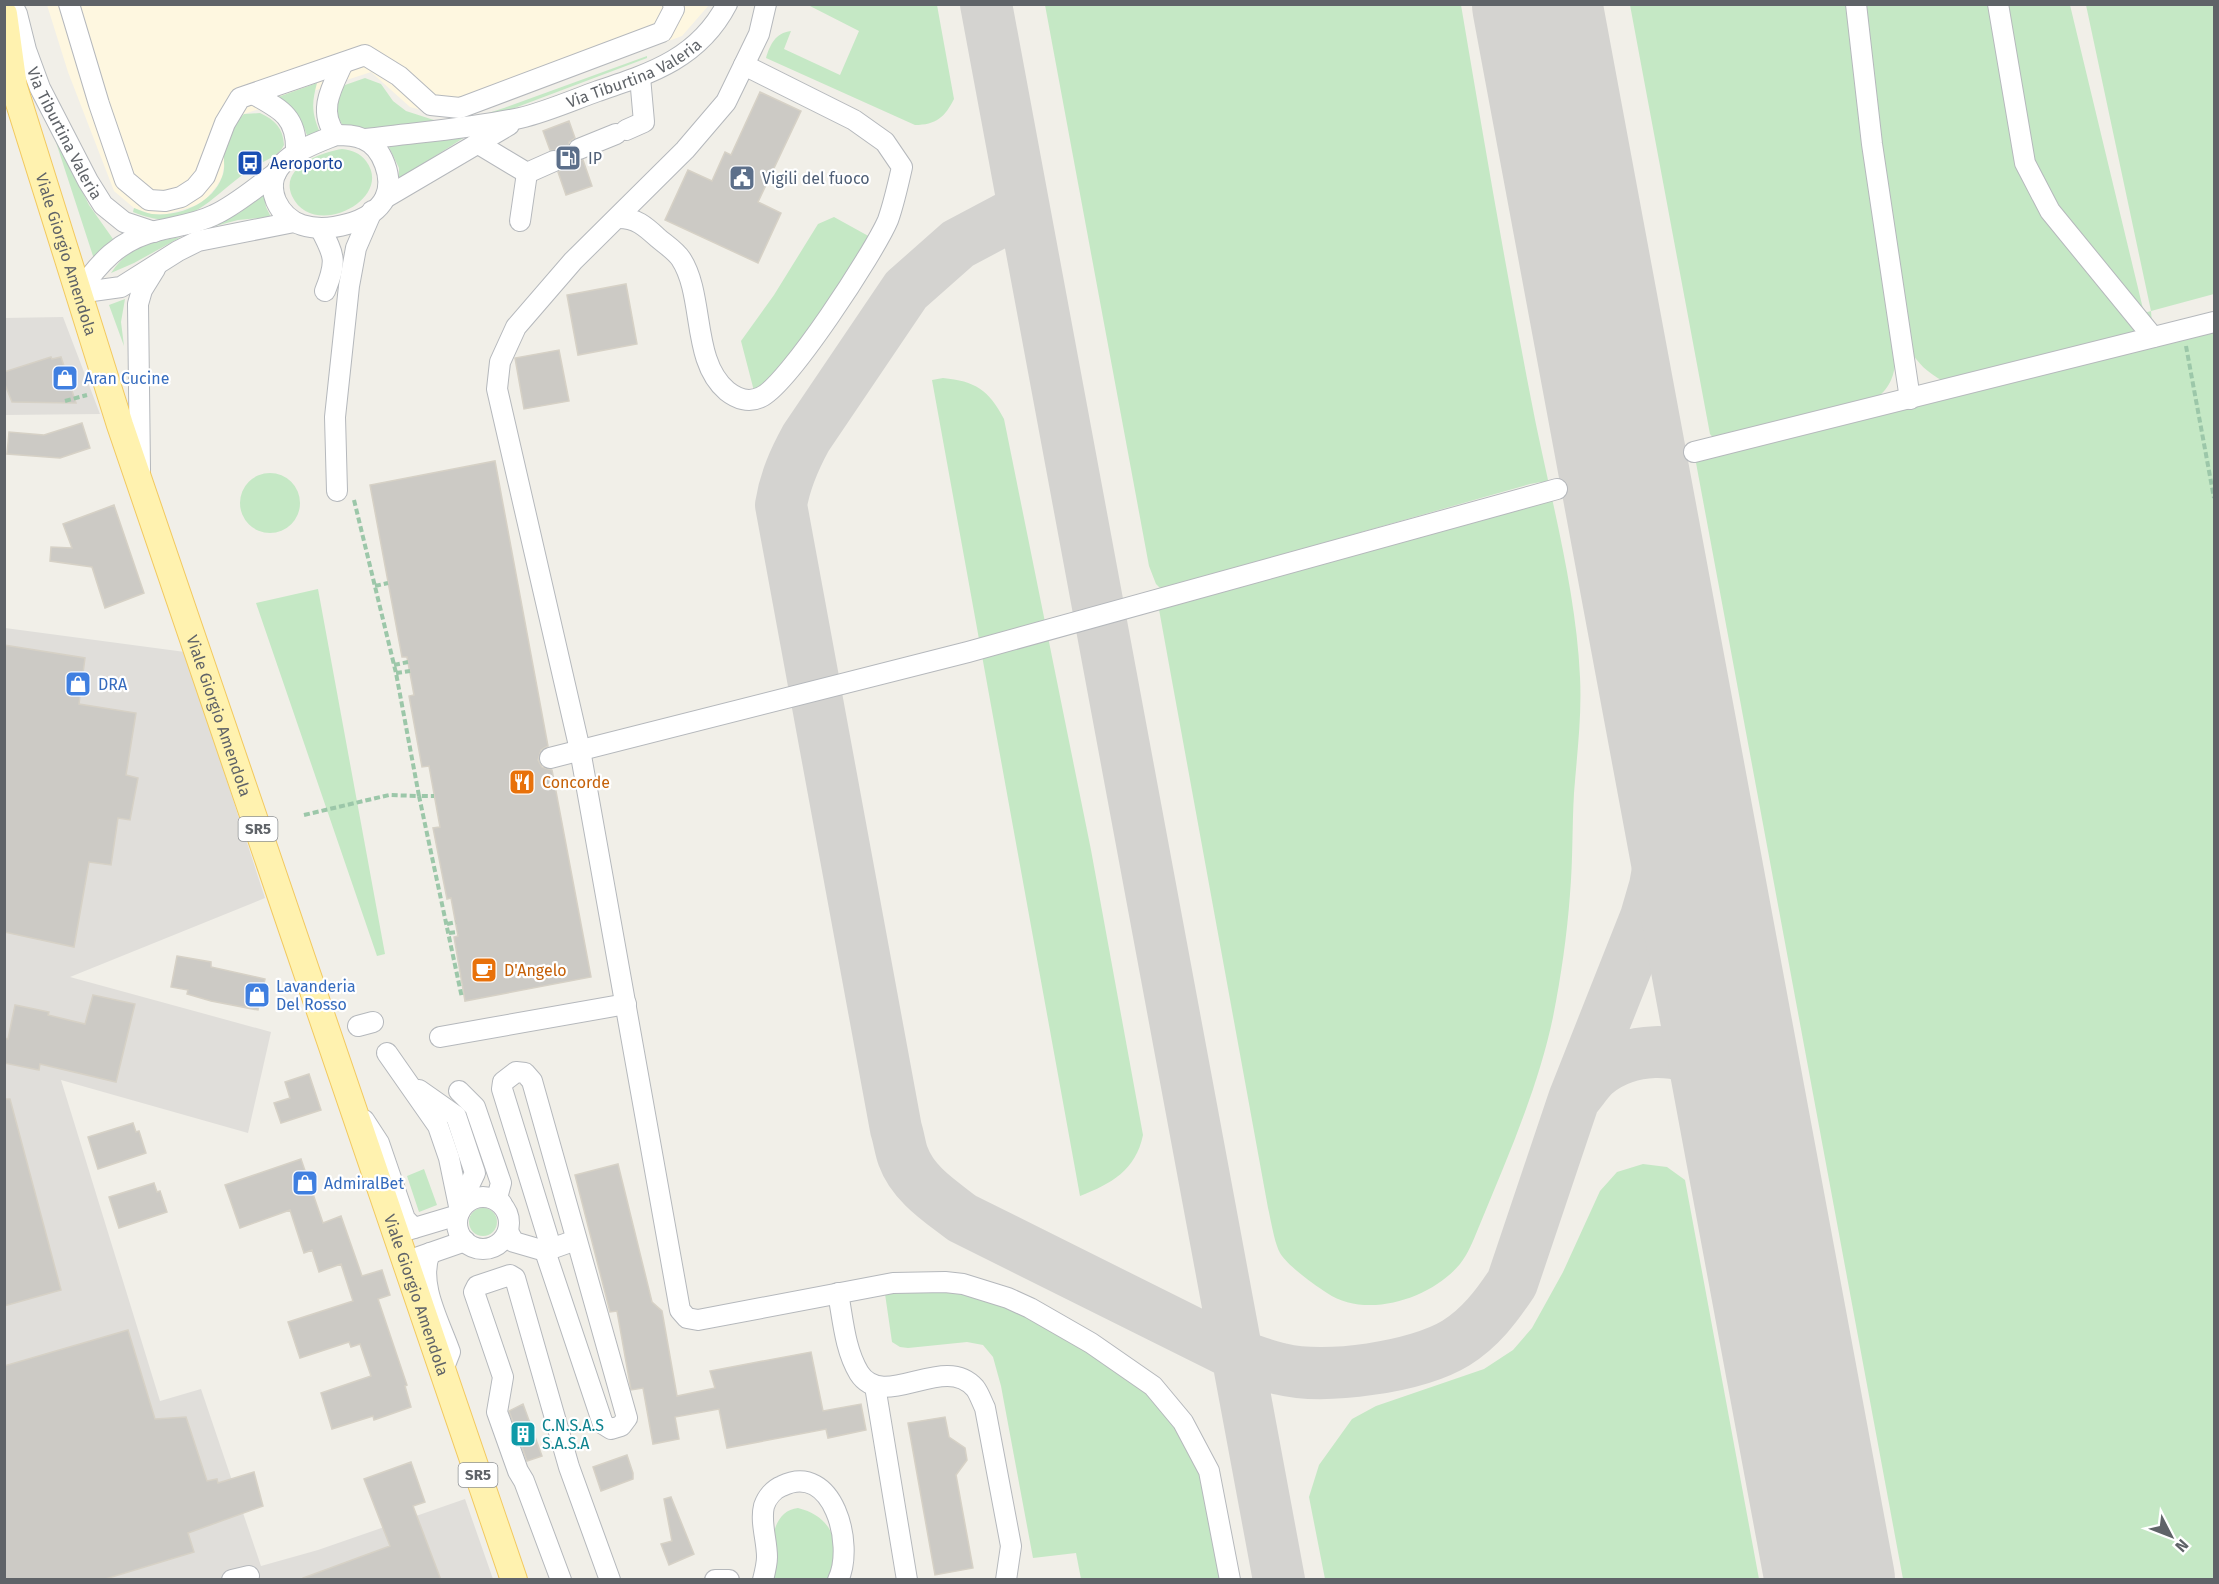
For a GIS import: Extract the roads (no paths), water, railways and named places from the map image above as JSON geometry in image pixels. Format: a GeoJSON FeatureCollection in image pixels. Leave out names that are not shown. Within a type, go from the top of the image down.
{"type":"FeatureCollection","features":[{"type":"Feature","properties":{"kind":"main road","name":"SR5"},"geometry":{"type":"LineString","coordinates":[[4,13],[10,4]]}},
{"type":"Feature","properties":{"kind":"main road","name":"Viale Giorgio Amendola"},"geometry":{"type":"LineString","coordinates":[[4,13],[9,81],[140,484],[350,1098],[405,1231],[406,1263],[514,1580]]}},
{"type":"Feature","properties":{"kind":"street","name":"Via Tiburtina Valeria"},"geometry":{"type":"LineString","coordinates":[[10,4],[17,14],[26,50],[40,88],[98,197],[107,210],[124,222],[154,231]]}},
{"type":"Feature","properties":{"kind":"street"},"geometry":{"type":"LineString","coordinates":[[58,4],[99,104]]}},
{"type":"Feature","properties":{"kind":"street"},"geometry":{"type":"LineString","coordinates":[[69,4],[125,180],[149,200],[165,201],[181,197],[195,188],[205,176],[225,123],[240,98],[365,55],[399,76],[431,105],[460,108],[662,32],[674,9],[673,4]]}},
{"type":"Feature","properties":{"kind":"street","name":"Via Tiburtina Valeria"},"geometry":{"type":"LineString","coordinates":[[366,140],[447,131],[522,117],[640,77],[683,56],[721,17],[727,4]]}},
{"type":"Feature","properties":{"kind":"street"},"geometry":{"type":"LineString","coordinates":[[766,4],[759,34],[726,102],[685,150],[619,218],[573,261],[516,327],[500,362],[497,389],[580,750],[680,1310],[687,1318],[698,1320],[893,1283],[945,1282],[979,1289],[1030,1308],[1091,1343],[1153,1386],[1183,1422],[1209,1471],[1230,1580]]}},
{"type":"Feature","properties":{"kind":"street"},"geometry":{"type":"LineString","coordinates":[[1856,4],[1872,144],[1910,399]]}},
{"type":"Feature","properties":{"kind":"street"},"geometry":{"type":"LineString","coordinates":[[1998,4],[2025,163],[2050,211],[2153,337]]}},
{"type":"Feature","properties":{"kind":"street"},"geometry":{"type":"LineString","coordinates":[[336,135],[331,129],[326,108],[329,92],[343,63]]}},
{"type":"Feature","properties":{"kind":"street"},"geometry":{"type":"LineString","coordinates":[[619,218],[629,218],[643,224],[681,259],[697,312],[704,353],[714,377],[726,391],[737,398],[749,401],[762,397],[784,378],[817,334],[854,278],[887,221],[902,167],[885,142],[854,120],[744,65]]}},
{"type":"Feature","properties":{"kind":"street"},"geometry":{"type":"LineString","coordinates":[[579,149],[644,122],[640,77]]}},
{"type":"Feature","properties":{"kind":"street"},"geometry":{"type":"LineString","coordinates":[[253,93],[287,115],[293,125],[296,137],[273,188],[276,201],[284,214],[294,222]]}},
{"type":"Feature","properties":{"kind":"street","name":"Via Tiburtina Valeria"},"geometry":{"type":"LineString","coordinates":[[378,204],[522,117]]}},
{"type":"Feature","properties":{"kind":"street"},"geometry":{"type":"LineString","coordinates":[[285,162],[336,135],[351,135],[366,140],[376,148],[388,174],[378,204],[356,248],[349,286],[335,417],[345,494]]}},
{"type":"Feature","properties":{"kind":"street"},"geometry":{"type":"LineString","coordinates":[[477,143],[527,174]]}},
{"type":"Feature","properties":{"kind":"street","name":"Via Tiburtina Valeria"},"geometry":{"type":"LineString","coordinates":[[78,292],[97,266],[129,240],[154,231],[188,225],[215,215],[242,183],[254,173],[272,161],[285,162]]}},
{"type":"Feature","properties":{"kind":"street"},"geometry":{"type":"LineString","coordinates":[[527,174],[554,161]]}},
{"type":"Feature","properties":{"kind":"street"},"geometry":{"type":"LineString","coordinates":[[520,222],[527,174]]}},
{"type":"Feature","properties":{"kind":"street"},"geometry":{"type":"LineString","coordinates":[[78,292],[121,287],[198,241],[294,222],[320,228],[342,226],[359,220],[378,204]]}},
{"type":"Feature","properties":{"kind":"street"},"geometry":{"type":"LineString","coordinates":[[320,228],[332,251],[334,267],[325,291]]}},
{"type":"Feature","properties":{"kind":"street"},"geometry":{"type":"LineString","coordinates":[[140,484],[138,304],[142,290],[158,264]]}},
{"type":"Feature","properties":{"kind":"street"},"geometry":{"type":"LineString","coordinates":[[1694,452],[2214,322]]}},
{"type":"Feature","properties":{"kind":"street"},"geometry":{"type":"LineString","coordinates":[[550,758],[968,652],[1557,489]]}},
{"type":"Feature","properties":{"kind":"street"},"geometry":{"type":"LineString","coordinates":[[440,1037],[626,1005]]}},
{"type":"Feature","properties":{"kind":"street"},"geometry":{"type":"LineString","coordinates":[[387,1053],[407,1082],[449,1122],[465,1170],[466,1192],[459,1213],[458,1228],[470,1245],[485,1249],[499,1244],[508,1232],[509,1217],[500,1195],[459,1091],[476,1107],[500,1195]]}},
{"type":"Feature","properties":{"kind":"street"},"geometry":{"type":"LineString","coordinates":[[516,1072],[525,1073],[532,1081],[627,1418],[621,1426],[611,1430],[603,1424],[545,1251],[549,1241],[502,1089],[507,1078],[516,1072]]}},
{"type":"Feature","properties":{"kind":"street"},"geometry":{"type":"LineString","coordinates":[[407,1082],[438,1161],[447,1194],[459,1213]]}},
{"type":"Feature","properties":{"kind":"street"},"geometry":{"type":"LineString","coordinates":[[405,1231],[459,1213],[465,1205],[479,1197],[495,1199],[500,1195]]}},
{"type":"Feature","properties":{"kind":"street"},"geometry":{"type":"LineString","coordinates":[[508,1232],[514,1242],[545,1251],[576,1240]]}},
{"type":"Feature","properties":{"kind":"street"},"geometry":{"type":"LineString","coordinates":[[406,1263],[465,1241]]}},
{"type":"Feature","properties":{"kind":"street"},"geometry":{"type":"LineString","coordinates":[[430,1253],[427,1262],[428,1288],[450,1352],[443,1370]]}},
{"type":"Feature","properties":{"kind":"street"},"geometry":{"type":"LineString","coordinates":[[561,1580],[497,1412],[502,1377],[474,1292],[477,1286],[510,1275],[514,1278],[569,1467],[610,1580]]}},
{"type":"Feature","properties":{"kind":"street"},"geometry":{"type":"LineString","coordinates":[[838,1293],[847,1342],[853,1360],[861,1375],[875,1386],[889,1388],[941,1376],[963,1380],[975,1387],[985,1408],[1011,1546],[1006,1580]]}},
{"type":"Feature","properties":{"kind":"street"},"geometry":{"type":"LineString","coordinates":[[875,1386],[907,1580]]}},
{"type":"Feature","properties":{"kind":"street"},"geometry":{"type":"LineString","coordinates":[[763,1580],[767,1557],[763,1522],[765,1505],[771,1493],[778,1487],[798,1481],[815,1486],[828,1496],[838,1514],[845,1553],[838,1580]]}},
{"type":"Feature","properties":{"kind":"street"},"geometry":{"type":"LineString","coordinates":[[715,1580],[729,1580]]}},
{"type":"Feature","properties":{"kind":"tunnel"},"geometry":{"type":"LineString","coordinates":[[554,161],[579,149]]}},
{"type":"Feature","properties":{"kind":"place","name":"IP"},"geometry":{"type":"Point","coordinates":[568,158]}},
{"type":"Feature","properties":{"kind":"place","name":"Aeroporto"},"geometry":{"type":"Point","coordinates":[250,163]}},
{"type":"Feature","properties":{"kind":"place","name":"Vigili del fuoco"},"geometry":{"type":"Point","coordinates":[742,178]}},
{"type":"Feature","properties":{"kind":"place","name":"Aran Cucine"},"geometry":{"type":"Point","coordinates":[65,378]}},
{"type":"Feature","properties":{"kind":"place","name":"DRA"},"geometry":{"type":"Point","coordinates":[78,684]}},
{"type":"Feature","properties":{"kind":"place","name":"Concorde"},"geometry":{"type":"Point","coordinates":[522,782]}},
{"type":"Feature","properties":{"kind":"place","name":"D'Angelo"},"geometry":{"type":"Point","coordinates":[484,970]}},
{"type":"Feature","properties":{"kind":"place","name":"Lavanderia Del Rosso"},"geometry":{"type":"Point","coordinates":[257,995]}},
{"type":"Feature","properties":{"kind":"place","name":"AdmiralBet"},"geometry":{"type":"Point","coordinates":[305,1183]}},
{"type":"Feature","properties":{"kind":"place","name":"C.N.S.A.S S.A.S.A"},"geometry":{"type":"Point","coordinates":[523,1434]}}]}
